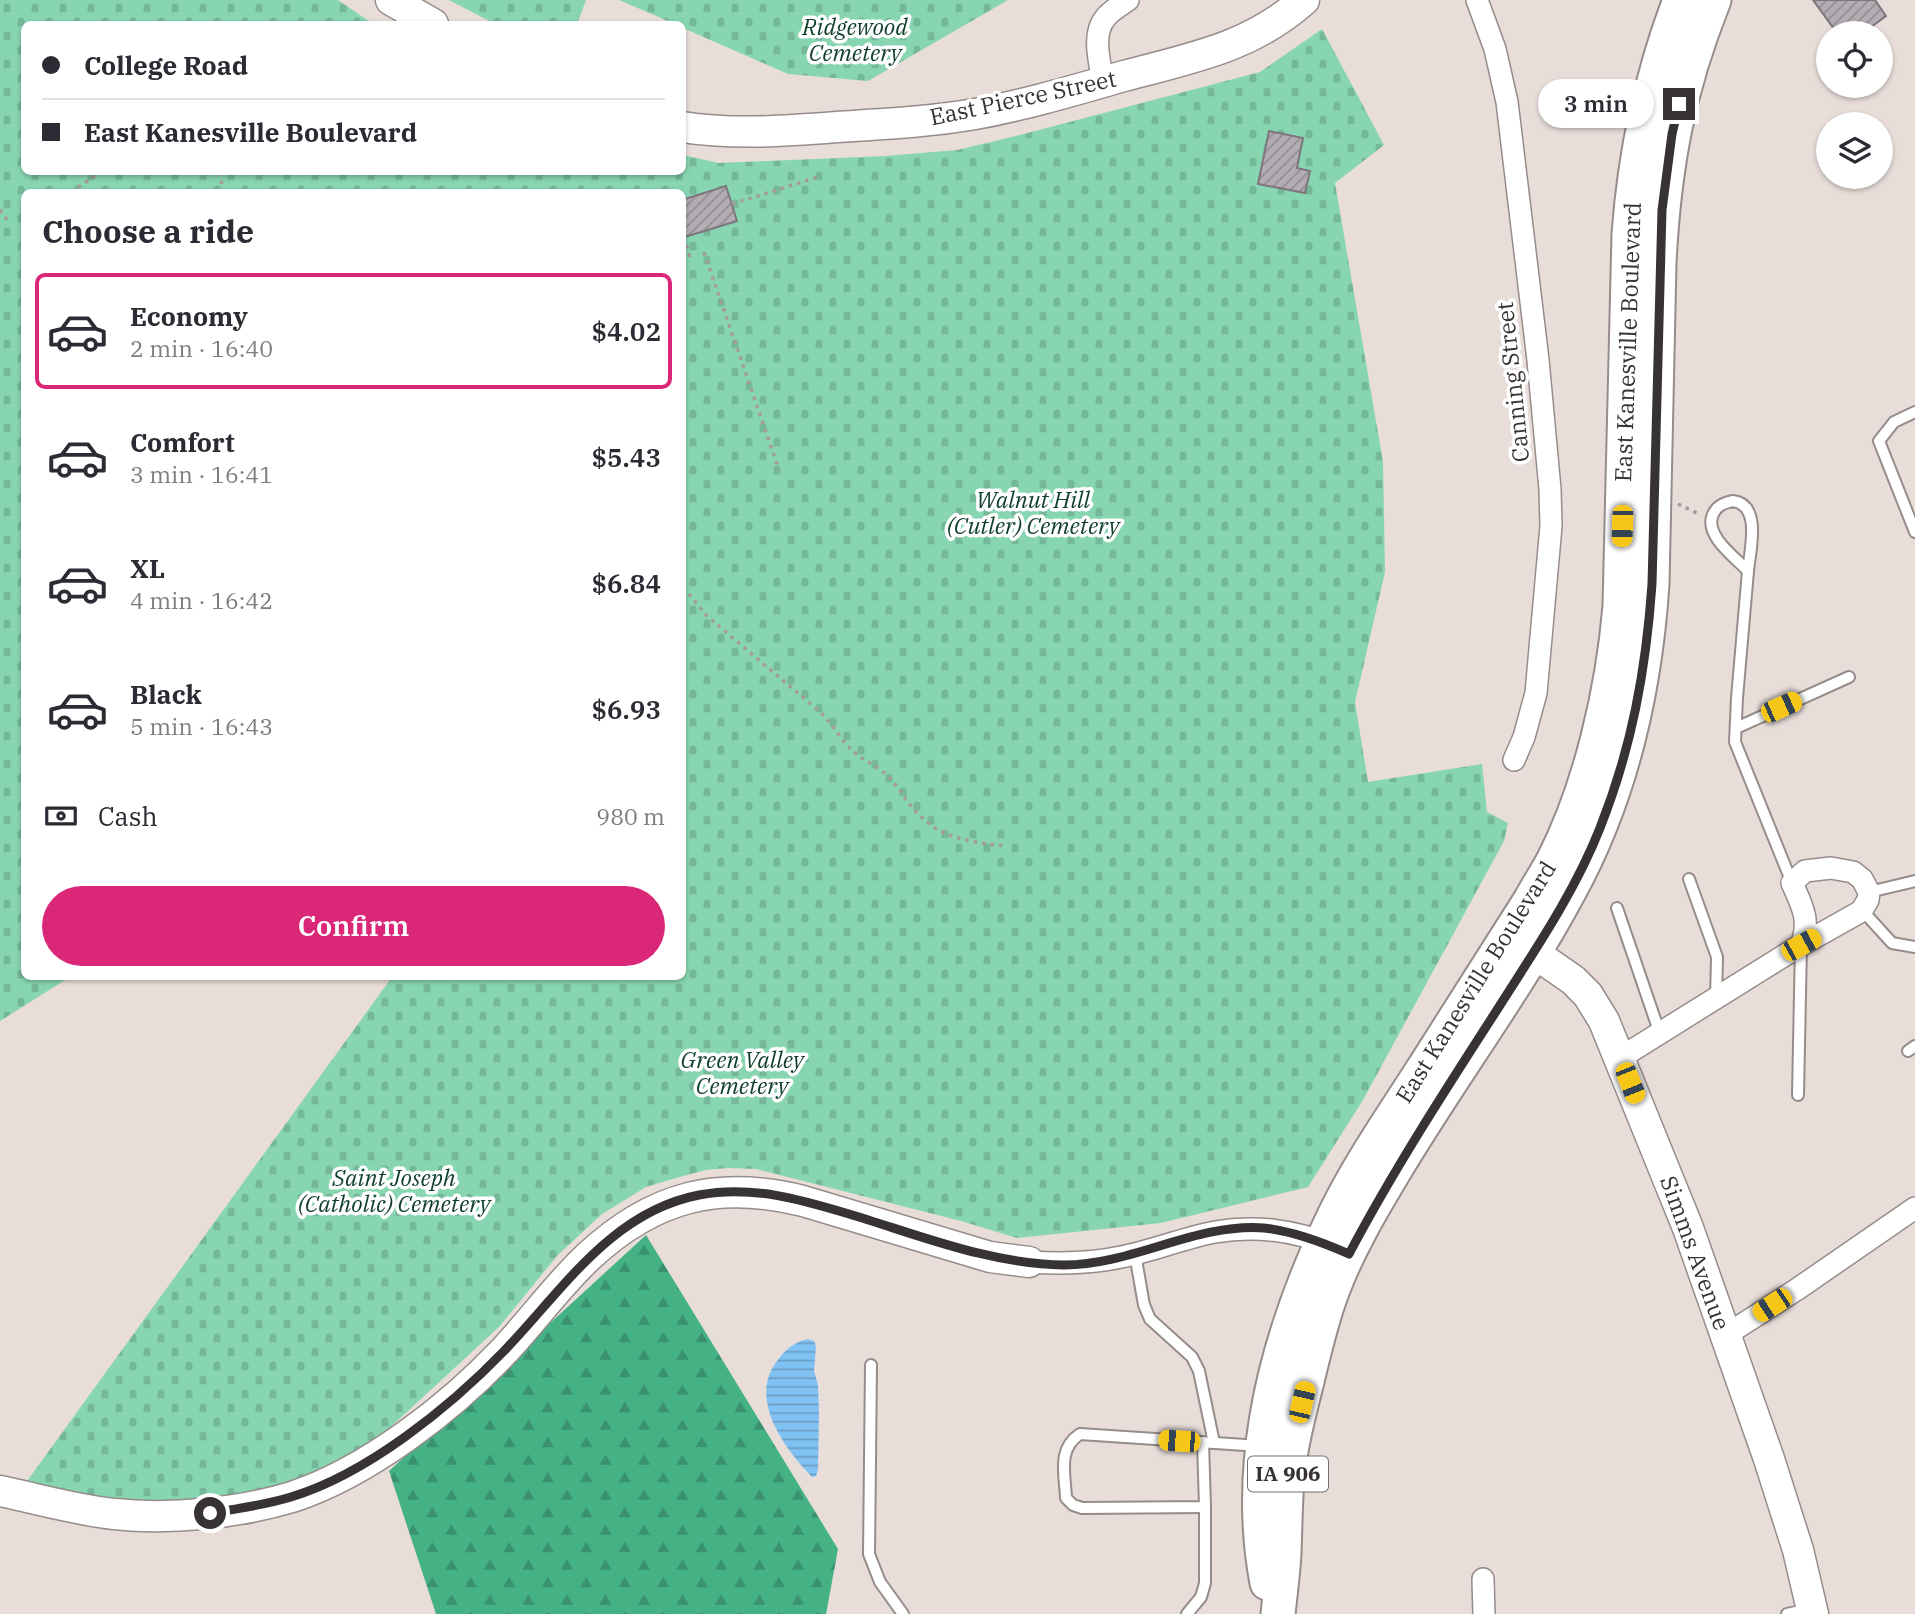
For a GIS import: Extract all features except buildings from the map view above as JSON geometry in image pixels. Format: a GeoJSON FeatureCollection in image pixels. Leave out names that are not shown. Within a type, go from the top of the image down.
{"type":"FeatureCollection","features":[{"type":"Feature","properties":{"kind":"main road","name":"East Kanesville Boulevard"},"geometry":{"type":"LineString","coordinates":[[1521,943],[1531,899],[1553,860],[1575,807],[1594,752],[1608,692],[1620,606],[1632,199],[1648,100],[1657,66],[1681,0]]}},
{"type":"Feature","properties":{"kind":"main road","name":"East Kanesville Boulevard"},"geometry":{"type":"LineString","coordinates":[[1278,1614],[1287,1477],[1296,1424],[1334,1286],[1336,1212],[1364,1161],[1521,943],[1571,889],[1600,828],[1622,762],[1640,692],[1650,625],[1662,210],[1672,134],[1679,104],[1714,0]]}},
{"type":"Feature","properties":{"kind":"main road","name":"East Kanesville Boulevard"},"geometry":{"type":"LineString","coordinates":[[1273,1614],[1261,1536],[1263,1446],[1272,1390],[1295,1308],[1335,1248]]}},
{"type":"Feature","properties":{"kind":"street"},"geometry":{"type":"LineString","coordinates":[[391,0],[428,21]]}},
{"type":"Feature","properties":{"kind":"street"},"geometry":{"type":"LineString","coordinates":[[1103,82],[1097,36],[1100,24],[1128,0]]}},
{"type":"Feature","properties":{"kind":"street","name":"East Pierce Street"},"geometry":{"type":"LineString","coordinates":[[686,128],[740,132],[802,130],[931,120],[988,111],[1209,54],[1271,26],[1304,0]]}},
{"type":"Feature","properties":{"kind":"street","name":"Canning Street"},"geometry":{"type":"LineString","coordinates":[[1477,0],[1495,49],[1507,102],[1538,360],[1550,489],[1551,526],[1536,693],[1524,737],[1514,760]]}},
{"type":"Feature","properties":{"kind":"street"},"geometry":{"type":"LineString","coordinates":[[1620,1058],[1801,945],[1866,901],[1863,879],[1853,872],[1831,868],[1805,871],[1793,883],[1806,918],[1801,945]]}},
{"type":"Feature","properties":{"kind":"street","name":"Simms Avenue"},"geometry":{"type":"LineString","coordinates":[[1521,943],[1573,980],[1588,995],[1604,1021],[1620,1058],[1688,1228],[1778,1485],[1798,1550],[1804,1612]]}},
{"type":"Feature","properties":{"kind":"street"},"geometry":{"type":"LineString","coordinates":[[0,1491],[113,1514],[151,1517],[189,1516],[230,1510],[292,1497],[318,1487],[378,1454],[442,1408],[503,1352],[589,1257],[618,1232],[644,1216],[697,1195],[725,1191],[775,1194],[989,1257],[1065,1265],[1135,1254],[1214,1232],[1241,1228],[1265,1228],[1335,1248]]}},
{"type":"Feature","properties":{"kind":"street"},"geometry":{"type":"LineString","coordinates":[[1726,1335],[1915,1208]]}},
{"type":"Feature","properties":{"kind":"street"},"geometry":{"type":"LineString","coordinates":[[1483,1579],[1484,1614]]}},
{"type":"Feature","properties":{"kind":"lane"},"geometry":{"type":"LineString","coordinates":[[1915,412],[1894,422],[1879,441],[1915,532]]}},
{"type":"Feature","properties":{"kind":"lane"},"geometry":{"type":"LineString","coordinates":[[1748,571],[1716,538],[1712,530],[1713,513],[1725,502],[1738,501],[1746,508],[1752,520],[1735,742],[1793,883]]}},
{"type":"Feature","properties":{"kind":"lane"},"geometry":{"type":"LineString","coordinates":[[1736,728],[1849,677]]}},
{"type":"Feature","properties":{"kind":"lane"},"geometry":{"type":"LineString","coordinates":[[1689,879],[1717,957],[1716,999]]}},
{"type":"Feature","properties":{"kind":"lane"},"geometry":{"type":"LineString","coordinates":[[1915,881],[1866,901],[1892,943],[1915,947]]}},
{"type":"Feature","properties":{"kind":"lane"},"geometry":{"type":"LineString","coordinates":[[1617,908],[1660,1034]]}},
{"type":"Feature","properties":{"kind":"lane"},"geometry":{"type":"LineString","coordinates":[[1798,1095],[1801,945]]}},
{"type":"Feature","properties":{"kind":"lane"},"geometry":{"type":"LineString","coordinates":[[1135,1254],[1144,1306],[1150,1319],[1192,1357],[1199,1371],[1209,1442],[1205,1507],[1205,1583],[1201,1597],[1187,1614]]}},
{"type":"Feature","properties":{"kind":"lane"},"geometry":{"type":"LineString","coordinates":[[871,1365],[869,1554],[880,1582],[903,1614]]}},
{"type":"Feature","properties":{"kind":"lane"},"geometry":{"type":"LineString","coordinates":[[1205,1507],[1082,1508],[1073,1505],[1066,1498],[1064,1457],[1067,1446],[1080,1434],[1263,1446]]}},
{"type":"Feature","properties":{"kind":"path"},"geometry":{"type":"LineString","coordinates":[[76,189],[96,175]]}},
{"type":"Feature","properties":{"kind":"path"},"geometry":{"type":"LineString","coordinates":[[732,204],[818,177]]}},
{"type":"Feature","properties":{"kind":"path"},"geometry":{"type":"LineString","coordinates":[[0,209],[8,221]]}},
{"type":"Feature","properties":{"kind":"path"},"geometry":{"type":"LineString","coordinates":[[686,244],[691,261]]}},
{"type":"Feature","properties":{"kind":"path"},"geometry":{"type":"LineString","coordinates":[[704,252],[779,470]]}},
{"type":"Feature","properties":{"kind":"path"},"geometry":{"type":"LineString","coordinates":[[1670,500],[1712,520]]}},
{"type":"Feature","properties":{"kind":"path"},"geometry":{"type":"LineString","coordinates":[[689,594],[706,615],[820,712],[849,748],[888,776],[920,817],[949,835],[977,843],[1004,846]]}},
{"type":"Feature","properties":{"kind":"green space","name":"Walnut Hill (Cutler) Cemetery"},"geometry":{"type":"Polygon","coordinates":[[[0,0],[338,0],[369,21],[21,21],[21,175],[686,175],[686,156],[719,163],[886,156],[957,150],[1260,72],[1322,29],[1384,145],[1335,183],[1383,462],[1385,572],[1355,702],[1368,782],[1482,764],[1487,812],[1508,823],[1504,841],[1363,1100],[1308,1187],[1161,1223],[1017,1238],[961,1221],[756,1169],[706,1170],[646,1187],[602,1214],[557,1256],[499,1327],[333,1480],[151,1516],[17,1495],[390,980],[686,980],[686,189],[21,189],[21,980],[65,980],[0,1021],[0,0]]]}},
{"type":"Feature","properties":{"kind":"green space"},"geometry":{"type":"Polygon","coordinates":[[[449,0],[586,0],[578,21],[489,21],[449,0]]]}},
{"type":"Feature","properties":{"kind":"green space","name":"Ridgewood Cemetery"},"geometry":{"type":"Polygon","coordinates":[[[619,0],[1008,0],[868,81],[788,74],[686,29],[686,21],[668,21],[619,0]]]}},
{"type":"Feature","properties":{"kind":"green space"},"geometry":{"type":"Polygon","coordinates":[[[646,1235],[838,1549],[826,1614],[436,1614],[389,1471],[646,1235]]]}},
{"type":"Feature","properties":{"kind":"water"},"geometry":{"type":"Polygon","coordinates":[[[808,1339],[814,1341],[816,1346],[814,1371],[818,1385],[819,1410],[818,1469],[816,1476],[812,1477],[781,1438],[768,1407],[766,1391],[769,1376],[780,1357],[794,1344],[808,1339]]]}},
{"type":"Feature","properties":{"kind":"route"},"geometry":{"type":"LineString","coordinates":[[210,1513],[292,1497],[333,1480],[378,1454],[442,1408],[475,1379],[589,1257],[618,1232],[644,1216],[697,1195],[725,1191],[775,1194],[989,1257],[1030,1262],[1065,1265],[1088,1263],[1122,1257],[1214,1232],[1241,1228],[1265,1228],[1289,1233],[1322,1242],[1349,1254],[1409,1146],[1555,918],[1600,828],[1619,775],[1640,692],[1650,625],[1659,262],[1665,177],[1679,104]]}},
{"type":"Feature","properties":{"kind":"park label","name":"Green Valley Cemetery"},"geometry":{"type":"Point","coordinates":[742,1073]}},
{"type":"Feature","properties":{"kind":"park label","name":"Saint Joseph (Catholic) Cemetery"},"geometry":{"type":"Point","coordinates":[394,1191]}}]}
